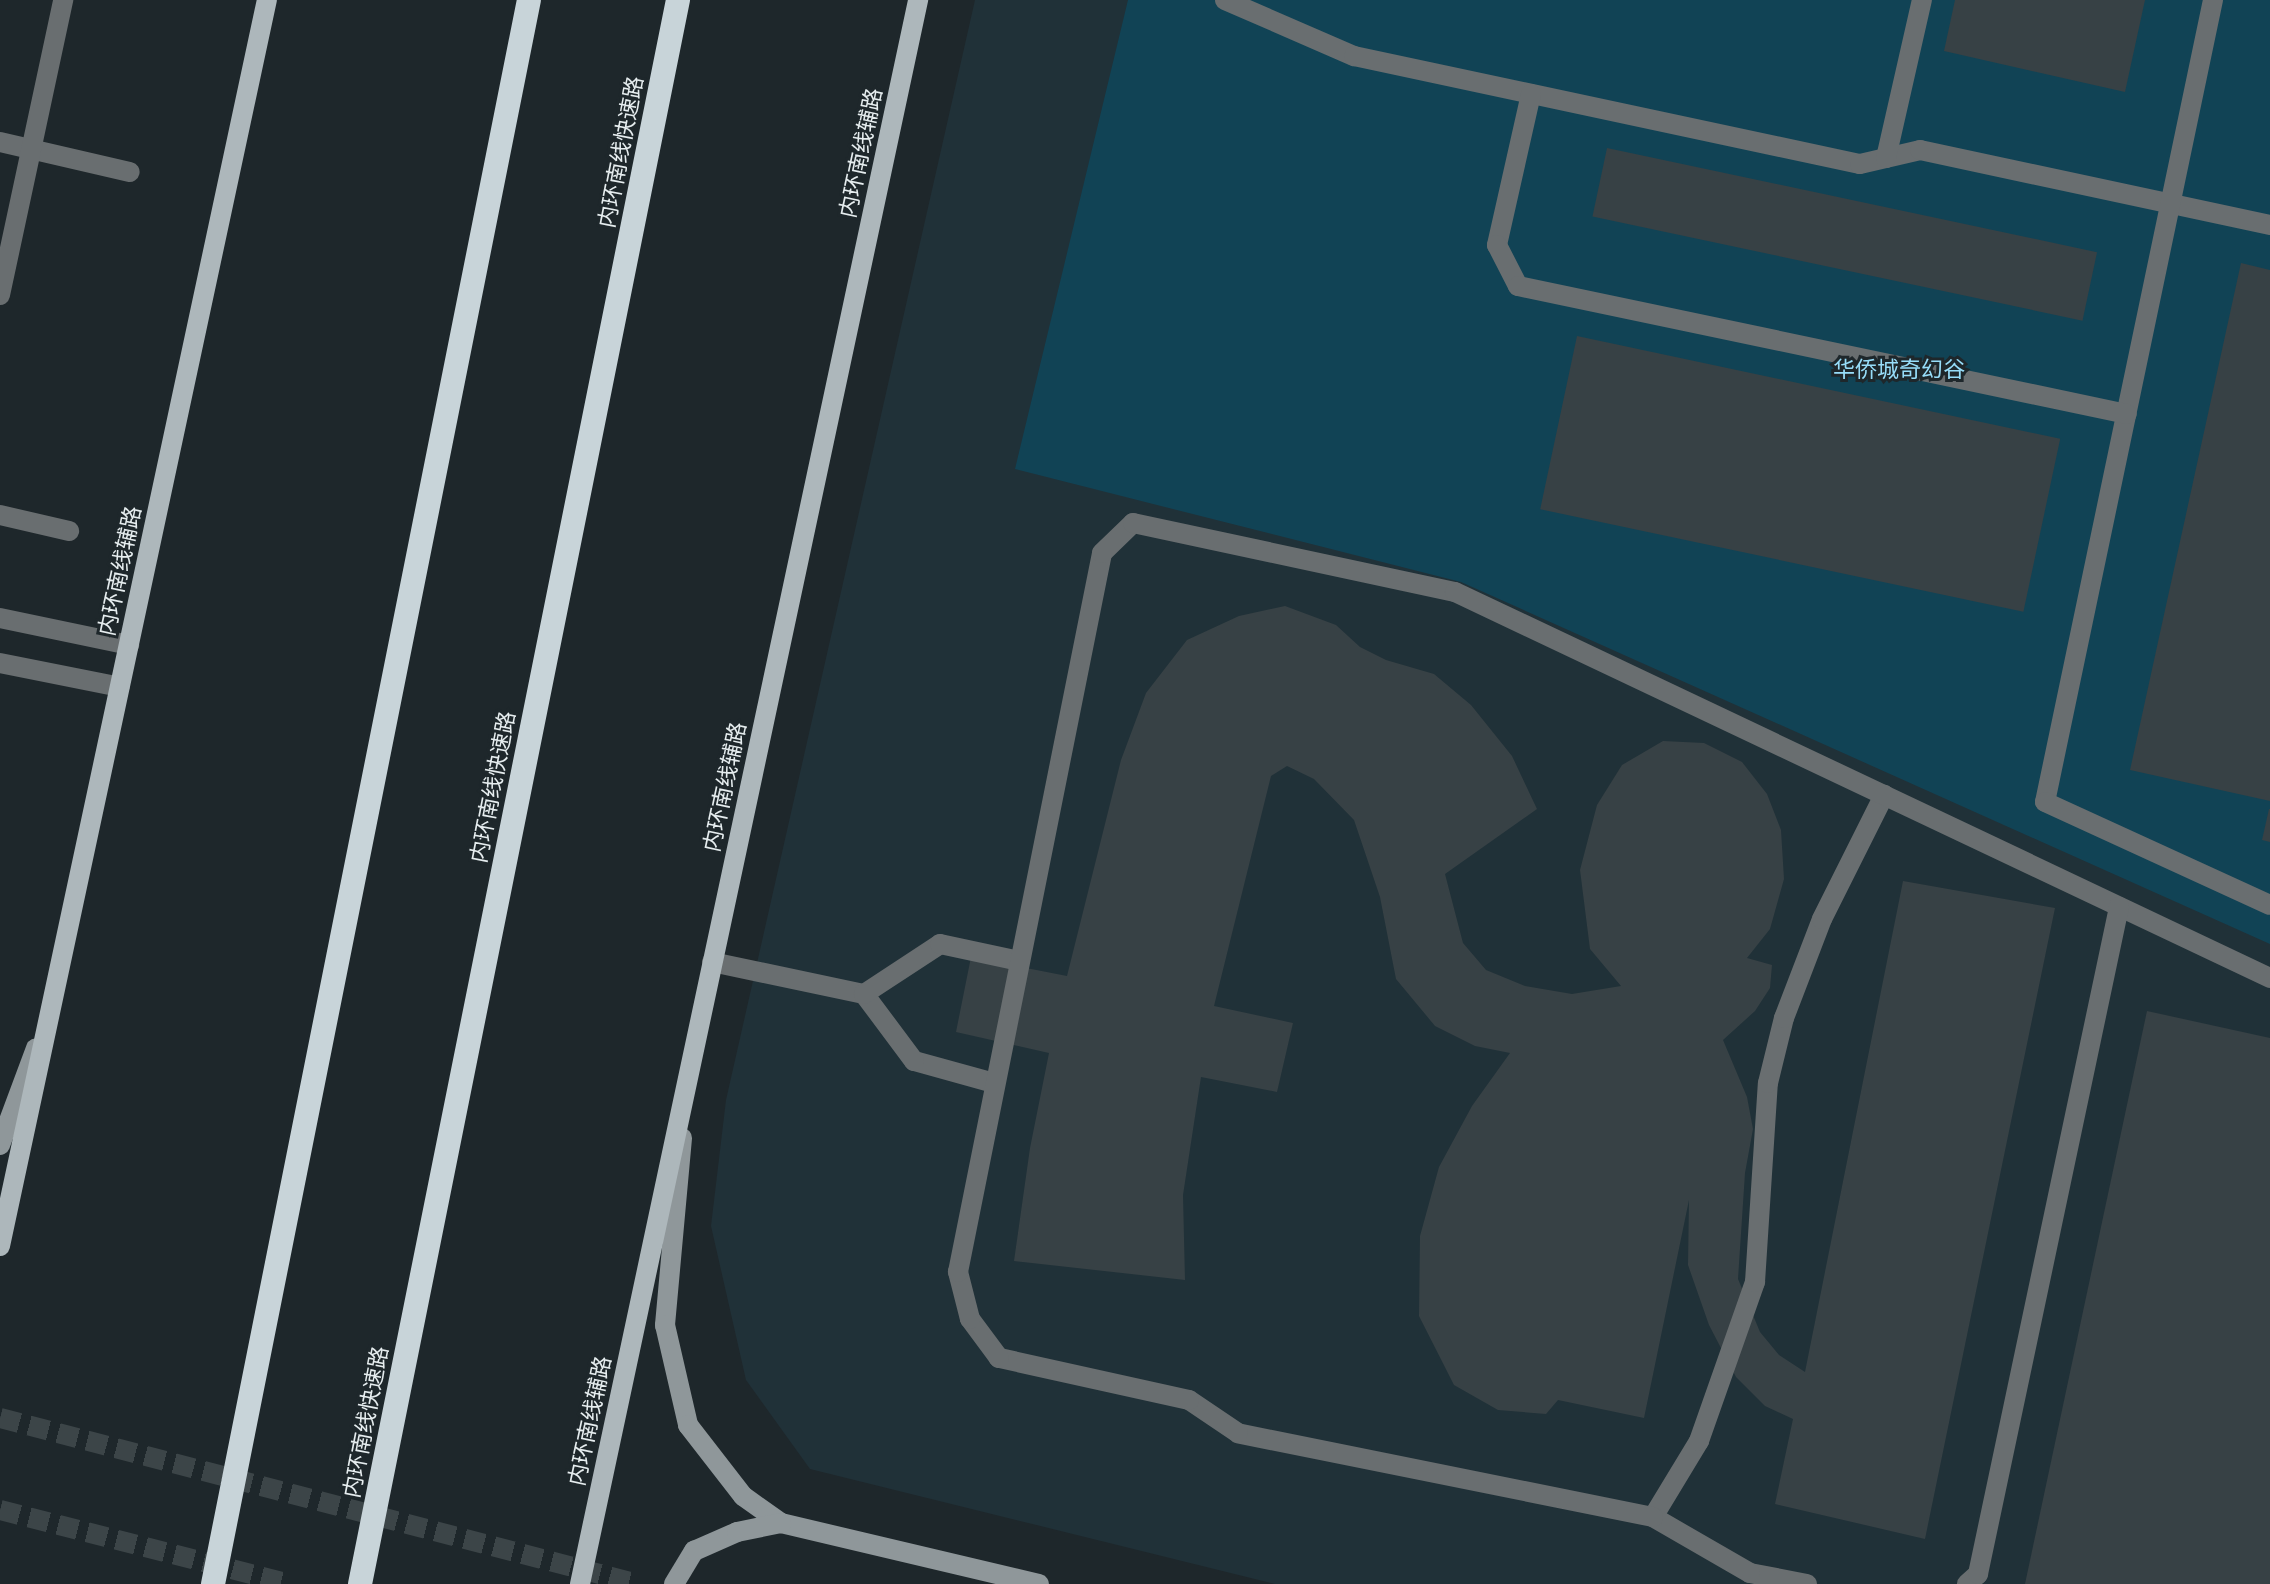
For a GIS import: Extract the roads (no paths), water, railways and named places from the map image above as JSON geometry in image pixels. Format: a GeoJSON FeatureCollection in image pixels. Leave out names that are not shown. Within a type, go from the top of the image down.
{"type":"FeatureCollection","features":[{"type":"Feature","properties":{"kind":"highway"},"geometry":{"type":"LineString","coordinates":[[213,1584],[529,0]]}},
{"type":"Feature","properties":{"kind":"highway","name":"内环南线快速路"},"geometry":{"type":"LineString","coordinates":[[360,1584],[678,0]]}},
{"type":"Feature","properties":{"kind":"main road","name":"内环南线辅路"},"geometry":{"type":"LineString","coordinates":[[0,1246],[267,0]]}},
{"type":"Feature","properties":{"kind":"main road","name":"内环南线辅路"},"geometry":{"type":"LineString","coordinates":[[580,1584],[918,0]]}},
{"type":"Feature","properties":{"kind":"street"},"geometry":{"type":"LineString","coordinates":[[0,1145],[50,1011]]}},
{"type":"Feature","properties":{"kind":"street"},"geometry":{"type":"LineString","coordinates":[[688,1078],[665,1325],[688,1425],[743,1496],[781,1523],[1039,1584]]}},
{"type":"Feature","properties":{"kind":"street"},"geometry":{"type":"LineString","coordinates":[[674,1584],[694,1551],[737,1532],[781,1523]]}},
{"type":"Feature","properties":{"kind":"lane"},"geometry":{"type":"LineString","coordinates":[[0,295],[63,0]]}},
{"type":"Feature","properties":{"kind":"lane"},"geometry":{"type":"LineString","coordinates":[[1225,0],[1354,56],[1860,164],[1920,150],[2270,225]]}},
{"type":"Feature","properties":{"kind":"lane"},"geometry":{"type":"LineString","coordinates":[[1886,158],[1922,0]]}},
{"type":"Feature","properties":{"kind":"lane"},"geometry":{"type":"LineString","coordinates":[[2213,0],[2045,802],[2270,905]]}},
{"type":"Feature","properties":{"kind":"lane"},"geometry":{"type":"LineString","coordinates":[[1531,94],[1497,245],[1518,286],[2127,414]]}},
{"type":"Feature","properties":{"kind":"lane"},"geometry":{"type":"LineString","coordinates":[[0,142],[130,172]]}},
{"type":"Feature","properties":{"kind":"lane"},"geometry":{"type":"LineString","coordinates":[[0,515],[69,531]]}},
{"type":"Feature","properties":{"kind":"lane"},"geometry":{"type":"LineString","coordinates":[[1807,1584],[1750,1573],[1653,1517],[1238,1433],[1189,1400],[999,1358],[970,1319],[958,1272],[1102,553],[1133,523],[1455,592],[2270,978]]}},
{"type":"Feature","properties":{"kind":"lane"},"geometry":{"type":"LineString","coordinates":[[0,618],[129,645]]}},
{"type":"Feature","properties":{"kind":"lane"},"geometry":{"type":"LineString","coordinates":[[0,663],[120,687]]}},
{"type":"Feature","properties":{"kind":"lane"},"geometry":{"type":"LineString","coordinates":[[1653,1517],[1699,1441],[1755,1282],[1768,1083],[1784,1018],[1822,919],[1884,795]]}},
{"type":"Feature","properties":{"kind":"lane"},"geometry":{"type":"LineString","coordinates":[[1967,1584],[1978,1574],[2119,907]]}},
{"type":"Feature","properties":{"kind":"lane"},"geometry":{"type":"LineString","coordinates":[[864,994],[940,944],[1019,961]]}},
{"type":"Feature","properties":{"kind":"lane"},"geometry":{"type":"LineString","coordinates":[[712,962],[864,994],[914,1061],[994,1083]]}},
{"type":"Feature","properties":{"kind":"tunnel"},"geometry":{"type":"LineString","coordinates":[[0,1418],[638,1584]]}},
{"type":"Feature","properties":{"kind":"tunnel"},"geometry":{"type":"LineString","coordinates":[[0,1510],[290,1584]]}},
{"type":"Feature","properties":{"kind":"park label","name":"华侨城奇幻谷"},"geometry":{"type":"Point","coordinates":[1899,370]}}]}
